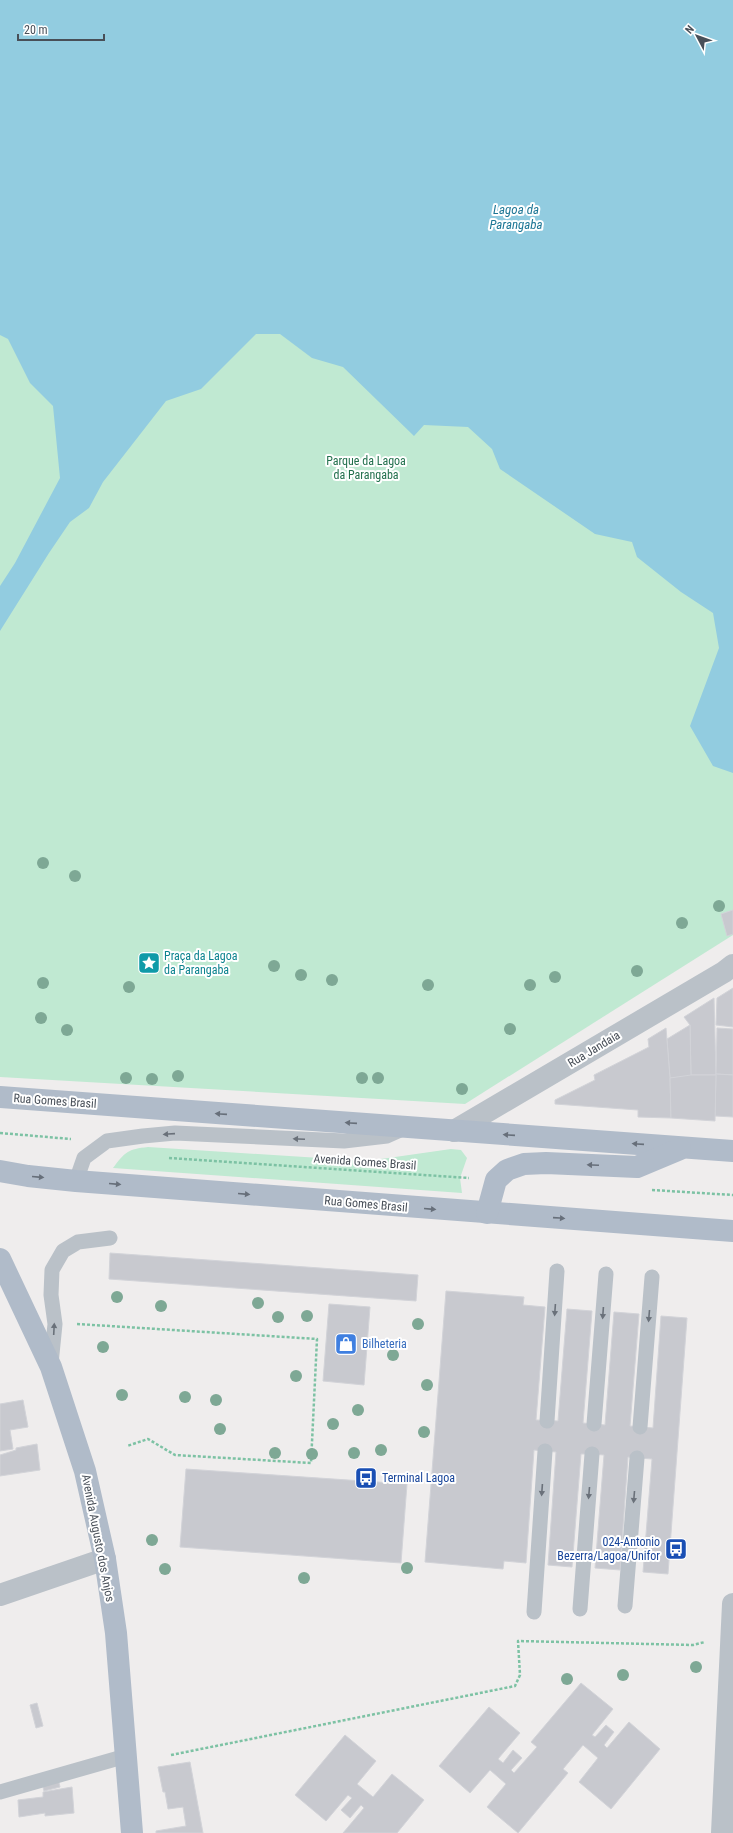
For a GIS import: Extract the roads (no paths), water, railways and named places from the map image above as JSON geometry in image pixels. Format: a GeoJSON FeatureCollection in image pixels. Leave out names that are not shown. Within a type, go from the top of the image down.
{"type":"FeatureCollection","features":[{"type":"Feature","properties":{"kind":"main road","name":"Rua Gomes Brasil"},"geometry":{"type":"LineString","coordinates":[[0,1097],[733,1151]]}},
{"type":"Feature","properties":{"kind":"main road"},"geometry":{"type":"LineString","coordinates":[[487,1213],[496,1180],[507,1170],[524,1164],[546,1163],[637,1167],[685,1147]]}},
{"type":"Feature","properties":{"kind":"main road","name":"Rua Gomes Brasil"},"geometry":{"type":"LineString","coordinates":[[0,1171],[28,1176],[76,1181],[733,1231]]}},
{"type":"Feature","properties":{"kind":"main road","name":"Avenida Augusto dos Anjos"},"geometry":{"type":"LineString","coordinates":[[0,1259],[51,1367],[85,1471],[105,1559],[116,1633],[132,1833]]}},
{"type":"Feature","properties":{"kind":"street","name":"Rua Jandaia"},"geometry":{"type":"LineString","coordinates":[[454,1131],[724,972],[733,965]]}},
{"type":"Feature","properties":{"kind":"street"},"geometry":{"type":"LineString","coordinates":[[0,1594],[105,1559]]}},
{"type":"Feature","properties":{"kind":"street"},"geometry":{"type":"LineString","coordinates":[[722,1833],[733,1604]]}},
{"type":"Feature","properties":{"kind":"lane"},"geometry":{"type":"LineString","coordinates":[[76,1181],[84,1158],[107,1141],[175,1133],[344,1141],[387,1136],[406,1127]]}},
{"type":"Feature","properties":{"kind":"lane"},"geometry":{"type":"LineString","coordinates":[[51,1367],[54,1324],[51,1296],[52,1270],[63,1252],[78,1242],[110,1238]]}},
{"type":"Feature","properties":{"kind":"lane"},"geometry":{"type":"LineString","coordinates":[[547,1420],[557,1271]]}},
{"type":"Feature","properties":{"kind":"lane"},"geometry":{"type":"LineString","coordinates":[[594,1424],[606,1274]]}},
{"type":"Feature","properties":{"kind":"lane"},"geometry":{"type":"LineString","coordinates":[[640,1427],[652,1277]]}},
{"type":"Feature","properties":{"kind":"lane"},"geometry":{"type":"LineString","coordinates":[[534,1612],[545,1451]]}},
{"type":"Feature","properties":{"kind":"lane"},"geometry":{"type":"LineString","coordinates":[[580,1609],[592,1454]]}},
{"type":"Feature","properties":{"kind":"lane"},"geometry":{"type":"LineString","coordinates":[[625,1606],[637,1458]]}},
{"type":"Feature","properties":{"kind":"lane"},"geometry":{"type":"LineString","coordinates":[[0,1792],[126,1756]]}},
{"type":"Feature","properties":{"kind":"water","name":"Lagoa da Parangaba"},"geometry":{"type":"Polygon","coordinates":[[[0,0],[733,0],[733,773],[713,766],[690,726],[719,648],[713,613],[681,592],[637,557],[632,542],[595,534],[500,469],[492,449],[468,427],[424,425],[414,436],[343,367],[312,358],[280,334],[256,334],[201,389],[166,401],[103,482],[89,508],[70,522],[0,631],[0,586],[15,563],[60,478],[53,406],[30,383],[8,339],[0,335],[0,0]]]}},
{"type":"Feature","properties":{"kind":"place","name":"Praça da Lagoa da Parangaba"},"geometry":{"type":"Point","coordinates":[149,963]}},
{"type":"Feature","properties":{"kind":"place","name":"Bilheteria"},"geometry":{"type":"Point","coordinates":[346,1344]}},
{"type":"Feature","properties":{"kind":"place","name":"Terminal Lagoa"},"geometry":{"type":"Point","coordinates":[366,1478]}},
{"type":"Feature","properties":{"kind":"place","name":"024-Antonio Bezerra/Lagoa/Unifor"},"geometry":{"type":"Point","coordinates":[676,1549]}},
{"type":"Feature","properties":{"kind":"park label","name":"Parque da Lagoa da Parangaba"},"geometry":{"type":"Point","coordinates":[366,468]}}]}
